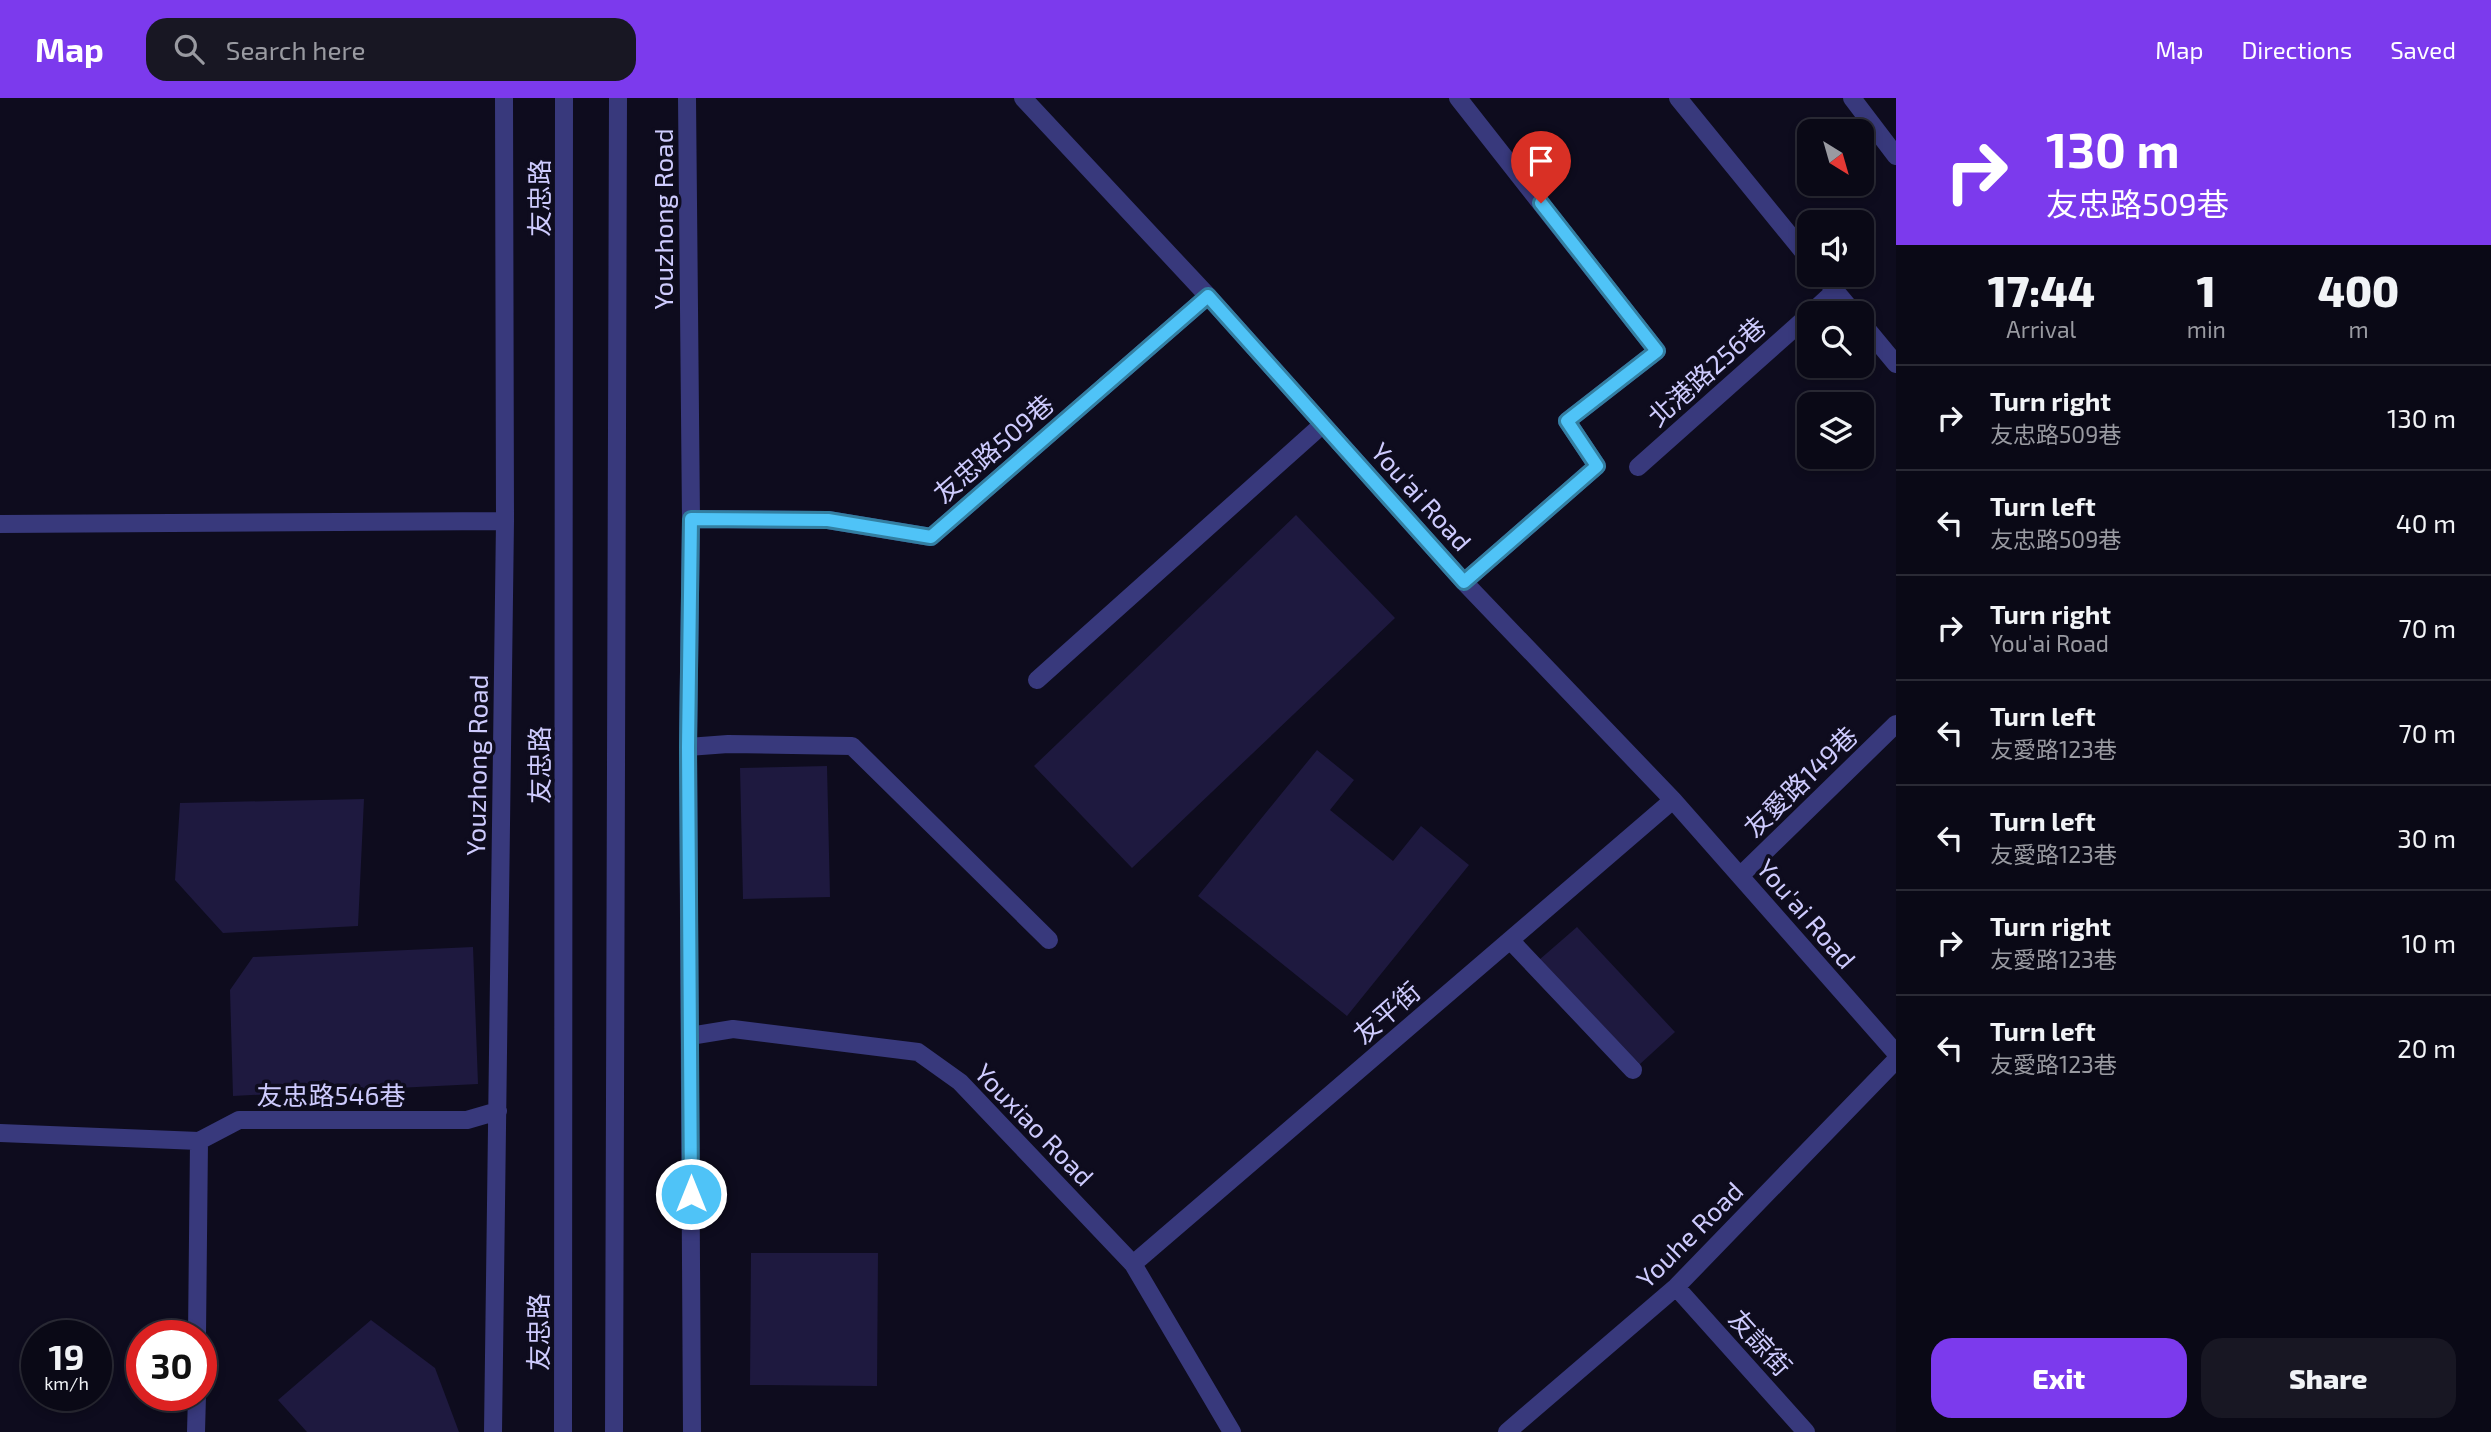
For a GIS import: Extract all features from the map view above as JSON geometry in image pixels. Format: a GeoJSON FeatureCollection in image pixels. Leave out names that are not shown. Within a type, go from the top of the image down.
{"type":"FeatureCollection","features":[{"type":"Feature","properties":{"kind":"street","name":"Youzhong Road"},"geometry":{"type":"LineString","coordinates":[[494,1432],[505,521],[504,98]]}},
{"type":"Feature","properties":{"kind":"street","name":"友忠路"},"geometry":{"type":"LineString","coordinates":[[563,1432],[564,98]]}},
{"type":"Feature","properties":{"kind":"street","name":"Youzhong Road"},"geometry":{"type":"LineString","coordinates":[[614,1432],[618,98]]}},
{"type":"Feature","properties":{"kind":"street","name":"Youzhong Road"},"geometry":{"type":"LineString","coordinates":[[687,98],[691,519],[688,747],[692,1432]]}},
{"type":"Feature","properties":{"kind":"street","name":"You'ai Road"},"geometry":{"type":"LineString","coordinates":[[1023,98],[1208,296],[1464,582],[1673,800],[1896,1053]]}},
{"type":"Feature","properties":{"kind":"street"},"geometry":{"type":"LineString","coordinates":[[1458,98],[1657,351],[1567,421],[1597,466],[1464,582]]}},
{"type":"Feature","properties":{"kind":"street"},"geometry":{"type":"LineString","coordinates":[[1678,98],[1797,244]]}},
{"type":"Feature","properties":{"kind":"street"},"geometry":{"type":"LineString","coordinates":[[1852,98],[1896,156]]}},
{"type":"Feature","properties":{"kind":"street"},"geometry":{"type":"LineString","coordinates":[[1832,287],[1844,301]]}},
{"type":"Feature","properties":{"kind":"street","name":"北港路256巷"},"geometry":{"type":"LineString","coordinates":[[1824,301],[1835,291]]}},
{"type":"Feature","properties":{"kind":"street","name":"友忠路509巷"},"geometry":{"type":"LineString","coordinates":[[691,519],[828,520],[931,537],[1208,296]]}},
{"type":"Feature","properties":{"kind":"street","name":"北港路256巷"},"geometry":{"type":"LineString","coordinates":[[1638,467],[1797,326]]}},
{"type":"Feature","properties":{"kind":"street"},"geometry":{"type":"LineString","coordinates":[[1874,337],[1896,363]]}},
{"type":"Feature","properties":{"kind":"street"},"geometry":{"type":"LineString","coordinates":[[1037,680],[1322,425]]}},
{"type":"Feature","properties":{"kind":"street"},"geometry":{"type":"LineString","coordinates":[[0,524],[505,521]]}},
{"type":"Feature","properties":{"kind":"street","name":"友愛路149巷"},"geometry":{"type":"LineString","coordinates":[[1740,876],[1896,724]]}},
{"type":"Feature","properties":{"kind":"street"},"geometry":{"type":"LineString","coordinates":[[688,747],[728,744],[852,746],[1049,940]]}},
{"type":"Feature","properties":{"kind":"street","name":"友平街"},"geometry":{"type":"LineString","coordinates":[[1133,1265],[1673,800]]}},
{"type":"Feature","properties":{"kind":"street"},"geometry":{"type":"LineString","coordinates":[[1510,940],[1633,1070]]}},
{"type":"Feature","properties":{"kind":"street","name":"Youxiao Road"},"geometry":{"type":"LineString","coordinates":[[690,1036],[733,1028],[918,1052],[960,1082],[1133,1265],[1232,1432]]}},
{"type":"Feature","properties":{"kind":"street","name":"Youhe Road"},"geometry":{"type":"LineString","coordinates":[[1507,1432],[1676,1287],[1896,1060]]}},
{"type":"Feature","properties":{"kind":"street","name":"友忠路546巷"},"geometry":{"type":"LineString","coordinates":[[199,1141],[239,1120],[467,1120],[498,1111]]}},
{"type":"Feature","properties":{"kind":"street"},"geometry":{"type":"LineString","coordinates":[[0,1133],[199,1141],[197,1320]]}},
{"type":"Feature","properties":{"kind":"street","name":"友諒街"},"geometry":{"type":"LineString","coordinates":[[1676,1287],[1806,1432]]}},
{"type":"Feature","properties":{"kind":"street"},"geometry":{"type":"LineString","coordinates":[[196,1432],[197,1411]]}},
{"type":"Feature","properties":{"kind":"building"},"geometry":{"type":"Polygon","coordinates":[[[1296,515],[1395,618],[1132,868],[1034,766],[1296,515]]]}},
{"type":"Feature","properties":{"kind":"building"},"geometry":{"type":"Polygon","coordinates":[[[1317,750],[1354,780],[1330,810],[1393,861],[1421,826],[1469,865],[1347,1016],[1198,896],[1317,750]]]}},
{"type":"Feature","properties":{"kind":"building"},"geometry":{"type":"Polygon","coordinates":[[[827,766],[830,897],[743,899],[740,768],[827,766]]]}},
{"type":"Feature","properties":{"kind":"building"},"geometry":{"type":"Polygon","coordinates":[[[364,799],[358,926],[223,933],[175,880],[180,803],[364,799]]]}},
{"type":"Feature","properties":{"kind":"building"},"geometry":{"type":"Polygon","coordinates":[[[1577,927],[1675,1032],[1640,1064],[1539,960],[1577,927]]]}},
{"type":"Feature","properties":{"kind":"building"},"geometry":{"type":"Polygon","coordinates":[[[473,947],[478,1084],[233,1096],[230,990],[253,957],[473,947]]]}},
{"type":"Feature","properties":{"kind":"building"},"geometry":{"type":"Polygon","coordinates":[[[751,1253],[878,1253],[877,1386],[750,1385],[751,1253]]]}},
{"type":"Feature","properties":{"kind":"building"},"geometry":{"type":"Polygon","coordinates":[[[371,1320],[435,1368],[459,1432],[307,1432],[278,1400],[371,1320]]]}},
{"type":"Feature","properties":{"kind":"route"},"geometry":{"type":"LineString","coordinates":[[691,1194],[688,747],[691,519],[828,520],[931,537],[1208,296],[1464,582],[1597,466],[1567,421],[1657,351],[1541,203]]}}]}
